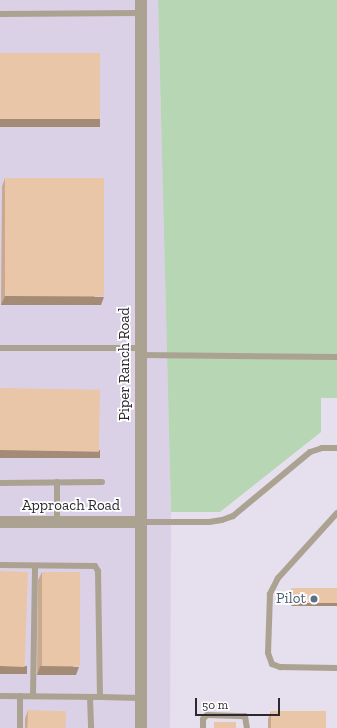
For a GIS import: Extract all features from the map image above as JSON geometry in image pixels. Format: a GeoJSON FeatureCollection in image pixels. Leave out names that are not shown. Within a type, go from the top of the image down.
{"type":"FeatureCollection","features":[{"type":"Feature","properties":{"kind":"street","name":"Piper Ranch Road"},"geometry":{"type":"LineString","coordinates":[[141,0],[141,728]]}},
{"type":"Feature","properties":{"kind":"street","name":"Approach Road"},"geometry":{"type":"LineString","coordinates":[[0,522],[141,522]]}},
{"type":"Feature","properties":{"kind":"lane"},"geometry":{"type":"LineString","coordinates":[[0,14],[141,13]]}},
{"type":"Feature","properties":{"kind":"lane"},"geometry":{"type":"LineString","coordinates":[[0,348],[337,356]]}},
{"type":"Feature","properties":{"kind":"lane"},"geometry":{"type":"LineString","coordinates":[[141,522],[209,522],[233,516],[310,452],[322,448],[337,448]]}},
{"type":"Feature","properties":{"kind":"lane"},"geometry":{"type":"LineString","coordinates":[[57,482],[57,522]]}},
{"type":"Feature","properties":{"kind":"lane"},"geometry":{"type":"LineString","coordinates":[[0,483],[102,482]]}},
{"type":"Feature","properties":{"kind":"lane"},"geometry":{"type":"LineString","coordinates":[[337,513],[278,578],[270,594],[268,653],[272,664],[280,667],[337,668]]}},
{"type":"Feature","properties":{"kind":"lane"},"geometry":{"type":"LineString","coordinates":[[0,565],[96,566],[98,571],[100,697]]}},
{"type":"Feature","properties":{"kind":"lane"},"geometry":{"type":"LineString","coordinates":[[33,696],[34,566]]}},
{"type":"Feature","properties":{"kind":"lane"},"geometry":{"type":"LineString","coordinates":[[0,696],[141,698]]}},
{"type":"Feature","properties":{"kind":"lane"},"geometry":{"type":"LineString","coordinates":[[20,696],[20,728]]}},
{"type":"Feature","properties":{"kind":"lane"},"geometry":{"type":"LineString","coordinates":[[90,697],[91,728]]}},
{"type":"Feature","properties":{"kind":"lane"},"geometry":{"type":"LineString","coordinates":[[203,728],[203,719],[207,715],[245,716],[246,728]]}},
{"type":"Feature","properties":{"kind":"shaded area"},"geometry":{"type":"Polygon","coordinates":[[[0,0],[158,0],[171,512],[170,728],[0,728],[0,0]]]}},
{"type":"Feature","properties":{"kind":"green space"},"geometry":{"type":"Polygon","coordinates":[[[158,0],[337,0],[337,398],[321,398],[321,432],[220,512],[171,512],[158,0]]]}},
{"type":"Feature","properties":{"kind":"building"},"geometry":{"type":"Polygon","coordinates":[[[0,53],[100,53],[100,119],[0,119],[0,53]]]}},
{"type":"Feature","properties":{"kind":"building"},"geometry":{"type":"Polygon","coordinates":[[[5,178],[104,178],[104,296],[5,296],[5,178]]]}},
{"type":"Feature","properties":{"kind":"building"},"geometry":{"type":"Polygon","coordinates":[[[0,388],[100,390],[99,452],[0,450],[0,388]]]}},
{"type":"Feature","properties":{"kind":"building"},"geometry":{"type":"Polygon","coordinates":[[[0,571],[28,572],[25,667],[0,666],[0,571]]]}},
{"type":"Feature","properties":{"kind":"building"},"geometry":{"type":"Polygon","coordinates":[[[42,572],[80,572],[80,666],[42,666],[42,572]]]}},
{"type":"Feature","properties":{"kind":"building","name":"Pilot"},"geometry":{"type":"Polygon","coordinates":[[[292,588],[337,588],[337,603],[292,603],[292,588]]]}},
{"type":"Feature","properties":{"kind":"building"},"geometry":{"type":"Polygon","coordinates":[[[28,710],[66,711],[65,728],[27,728],[28,710]]]}},
{"type":"Feature","properties":{"kind":"building"},"geometry":{"type":"Polygon","coordinates":[[[271,711],[326,711],[326,728],[271,728],[271,711]]]}},
{"type":"Feature","properties":{"kind":"building"},"geometry":{"type":"Polygon","coordinates":[[[214,722],[236,722],[236,728],[214,728],[214,722]]]}},
{"type":"Feature","properties":{"kind":"place","name":"Pilot"},"geometry":{"type":"Point","coordinates":[314,599]}}]}
